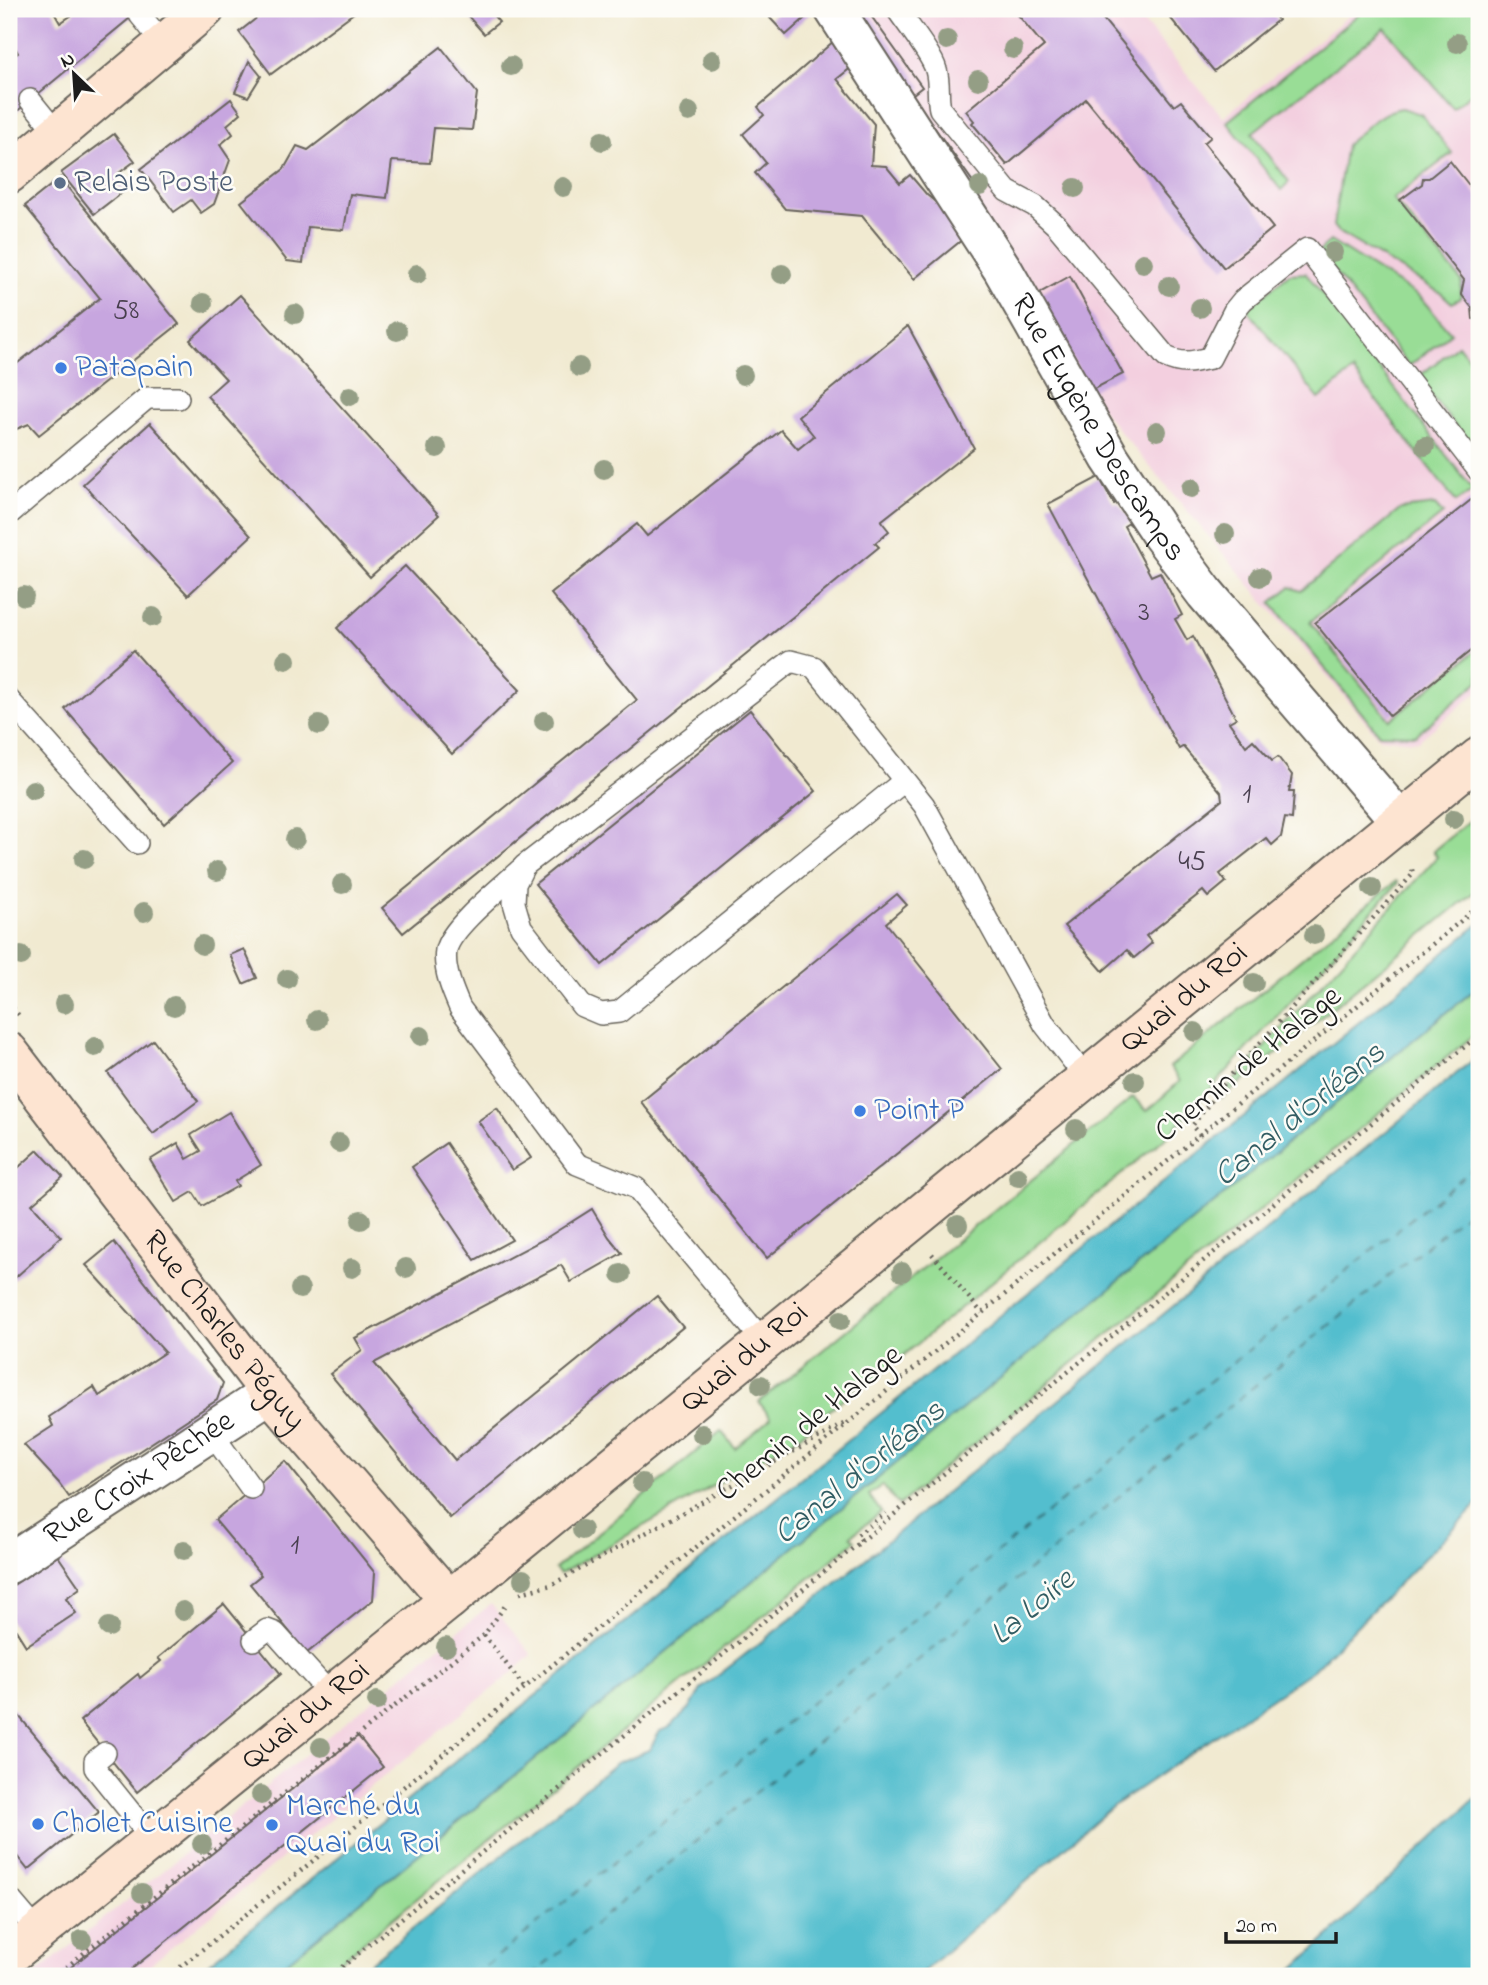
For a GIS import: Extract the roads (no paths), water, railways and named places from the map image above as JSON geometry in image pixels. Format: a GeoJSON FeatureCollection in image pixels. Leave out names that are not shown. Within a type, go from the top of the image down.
{"type":"FeatureCollection","features":[{"type":"Feature","properties":{"kind":"street"},"geometry":{"type":"LineString","coordinates":[[9,174],[56,132],[151,29],[205,9]]}},
{"type":"Feature","properties":{"kind":"street","name":"Rue Eugène Descamps"},"geometry":{"type":"LineString","coordinates":[[834,9],[1003,270],[1110,458],[1160,533],[1205,593],[1400,821]]}},
{"type":"Feature","properties":{"kind":"street","name":"Quai du Roi"},"geometry":{"type":"LineString","coordinates":[[9,1956],[449,1600],[1479,757]]}},
{"type":"Feature","properties":{"kind":"street","name":"Rue Charles Péguy"},"geometry":{"type":"LineString","coordinates":[[9,1052],[270,1393],[449,1600]]}},
{"type":"Feature","properties":{"kind":"street","name":"Rue Croix Pêchée"},"geometry":{"type":"LineString","coordinates":[[9,1564],[270,1393]]}},
{"type":"Feature","properties":{"kind":"lane"},"geometry":{"type":"LineString","coordinates":[[897,9],[935,65],[939,80],[940,109],[1007,191],[1035,206],[1057,226],[1166,357],[1177,362],[1210,358],[1234,311],[1243,300],[1307,249],[1479,471]]}},
{"type":"Feature","properties":{"kind":"lane"},"geometry":{"type":"LineString","coordinates":[[30,100],[56,132]]}},
{"type":"Feature","properties":{"kind":"lane"},"geometry":{"type":"LineString","coordinates":[[9,514],[147,398],[178,398]]}},
{"type":"Feature","properties":{"kind":"lane"},"geometry":{"type":"LineString","coordinates":[[764,1342],[636,1188],[577,1164],[460,1008],[448,981],[446,950],[456,930],[524,866],[791,660],[814,667],[924,805],[1045,1025],[1087,1079]]}},
{"type":"Feature","properties":{"kind":"lane"},"geometry":{"type":"LineString","coordinates":[[9,700],[137,843]]}},
{"type":"Feature","properties":{"kind":"lane"},"geometry":{"type":"LineString","coordinates":[[524,866],[515,884],[514,903],[521,927],[582,1006],[601,1014],[619,1012],[904,781]]}},
{"type":"Feature","properties":{"kind":"lane"},"geometry":{"type":"LineString","coordinates":[[210,1431],[251,1489]]}},
{"type":"Feature","properties":{"kind":"lane"},"geometry":{"type":"LineString","coordinates":[[254,1640],[267,1630],[275,1633],[331,1695]]}},
{"type":"Feature","properties":{"kind":"lane"},"geometry":{"type":"LineString","coordinates":[[105,1753],[95,1761],[95,1768],[152,1839]]}},
{"type":"Feature","properties":{"kind":"lane"},"geometry":{"type":"LineString","coordinates":[[9,1898],[38,1932]]}},
{"type":"Feature","properties":{"kind":"water","name":"Canal d'Orléans"},"geometry":{"type":"Polygon","coordinates":[[[1479,924],[1479,986],[270,1976],[193,1976],[1479,924]]]}},
{"type":"Feature","properties":{"kind":"water","name":"La Loire"},"geometry":{"type":"Polygon","coordinates":[[[1479,1055],[1479,1503],[1313,1670],[1113,1806],[918,1976],[354,1976],[616,1763],[649,1750],[660,1731],[670,1727],[690,1708],[702,1688],[819,1597],[1479,1055]]]}},
{"type":"Feature","properties":{"kind":"water"},"geometry":{"type":"Polygon","coordinates":[[[1479,1795],[1479,1976],[1286,1976],[1479,1795]]]}},
{"type":"Feature","properties":{"kind":"place","name":"Relais Poste"},"geometry":{"type":"Point","coordinates":[60,183]}},
{"type":"Feature","properties":{"kind":"place","name":"Patapain"},"geometry":{"type":"Point","coordinates":[61,368]}},
{"type":"Feature","properties":{"kind":"place","name":"Point P"},"geometry":{"type":"Point","coordinates":[860,1111]}},
{"type":"Feature","properties":{"kind":"place","name":"Cholet Cuisine"},"geometry":{"type":"Point","coordinates":[38,1824]}},
{"type":"Feature","properties":{"kind":"place","name":"Marché du Quai du Roi"},"geometry":{"type":"Point","coordinates":[272,1825]}}]}
